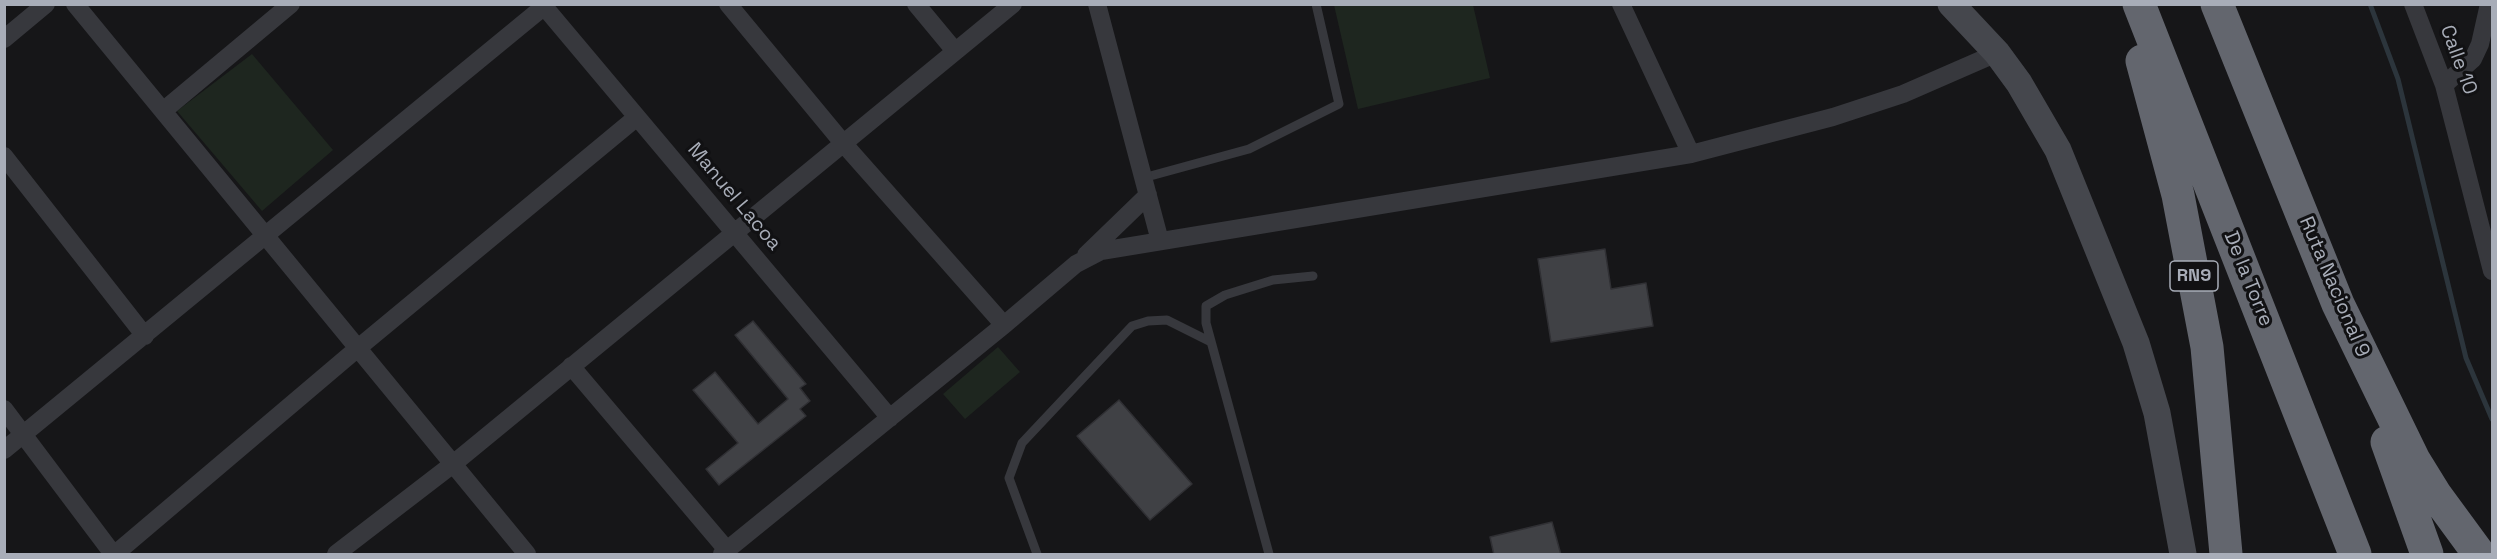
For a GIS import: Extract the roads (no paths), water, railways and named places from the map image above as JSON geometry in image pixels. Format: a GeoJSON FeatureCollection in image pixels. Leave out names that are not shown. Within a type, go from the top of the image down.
{"type":"FeatureCollection","features":[{"type":"Feature","properties":{"kind":"highway","name":"RN9"},"geometry":{"type":"LineString","coordinates":[[2126,4],[2167,153],[2193,266],[2207,347],[2226,555]]}},
{"type":"Feature","properties":{"kind":"highway","name":"De la Torre"},"geometry":{"type":"LineString","coordinates":[[2139,4],[2355,555]]}},
{"type":"Feature","properties":{"kind":"highway","name":"Ruta Nacional 9"},"geometry":{"type":"LineString","coordinates":[[2217,4],[2338,304],[2414,460],[2435,494],[2479,555]]}},
{"type":"Feature","properties":{"kind":"highway"},"geometry":{"type":"LineString","coordinates":[[2230,4],[2246,75]]}},
{"type":"Feature","properties":{"kind":"highway"},"geometry":{"type":"LineString","coordinates":[[2338,304],[2427,555]]}},
{"type":"Feature","properties":{"kind":"main road"},"geometry":{"type":"LineString","coordinates":[[1951,4],[1997,53],[2019,83],[2058,150],[2136,343],[2157,413],[2183,555]]}},
{"type":"Feature","properties":{"kind":"street"},"geometry":{"type":"LineString","coordinates":[[4,39],[46,4]]}},
{"type":"Feature","properties":{"kind":"street"},"geometry":{"type":"LineString","coordinates":[[75,4],[527,555]]}},
{"type":"Feature","properties":{"kind":"street"},"geometry":{"type":"LineString","coordinates":[[162,111],[291,4]]}},
{"type":"Feature","properties":{"kind":"street"},"geometry":{"type":"LineString","coordinates":[[728,4],[843,143],[1004,325]]}},
{"type":"Feature","properties":{"kind":"street"},"geometry":{"type":"LineString","coordinates":[[916,4],[955,51]]}},
{"type":"Feature","properties":{"kind":"street"},"geometry":{"type":"LineString","coordinates":[[340,553],[453,464],[1013,4]]}},
{"type":"Feature","properties":{"kind":"street"},"geometry":{"type":"LineString","coordinates":[[1097,4],[1160,241]]}},
{"type":"Feature","properties":{"kind":"street"},"geometry":{"type":"LineString","coordinates":[[1621,4],[1692,154]]}},
{"type":"Feature","properties":{"kind":"street","name":"Calle 10"},"geometry":{"type":"LineString","coordinates":[[2413,4],[2444,85],[2493,271]]}},
{"type":"Feature","properties":{"kind":"street"},"geometry":{"type":"LineString","coordinates":[[2444,85],[2473,59],[2480,44],[2489,4]]}},
{"type":"Feature","properties":{"kind":"street"},"geometry":{"type":"LineString","coordinates":[[4,450],[26,435],[544,5]]}},
{"type":"Feature","properties":{"kind":"street","name":"Manuel Lacoa"},"geometry":{"type":"LineString","coordinates":[[544,5],[891,418]]}},
{"type":"Feature","properties":{"kind":"street"},"geometry":{"type":"LineString","coordinates":[[1076,264],[1101,251],[1692,154],[1833,117],[1893,98],[1997,53]]}},
{"type":"Feature","properties":{"kind":"street"},"geometry":{"type":"LineString","coordinates":[[4,409],[26,435],[114,555],[358,348],[637,117]]}},
{"type":"Feature","properties":{"kind":"street"},"geometry":{"type":"LineString","coordinates":[[4,156],[145,336]]}},
{"type":"Feature","properties":{"kind":"street"},"geometry":{"type":"LineString","coordinates":[[571,366],[725,552],[1076,264],[1146,187]]}},
{"type":"Feature","properties":{"kind":"lane"},"geometry":{"type":"LineString","coordinates":[[1146,187],[1250,149],[1339,104],[1316,4]]}},
{"type":"Feature","properties":{"kind":"lane"},"geometry":{"type":"LineString","coordinates":[[1269,555],[1206,323],[1206,306],[1225,295],[1273,280],[1313,276]]}},
{"type":"Feature","properties":{"kind":"lane"},"geometry":{"type":"LineString","coordinates":[[1037,555],[1009,478],[1022,443],[1132,326],[1148,321],[1167,321],[1211,342]]}},
{"type":"Feature","properties":{"kind":"waterway"},"geometry":{"type":"LineString","coordinates":[[2370,4],[2398,79],[2466,358],[2492,419]]}}]}
